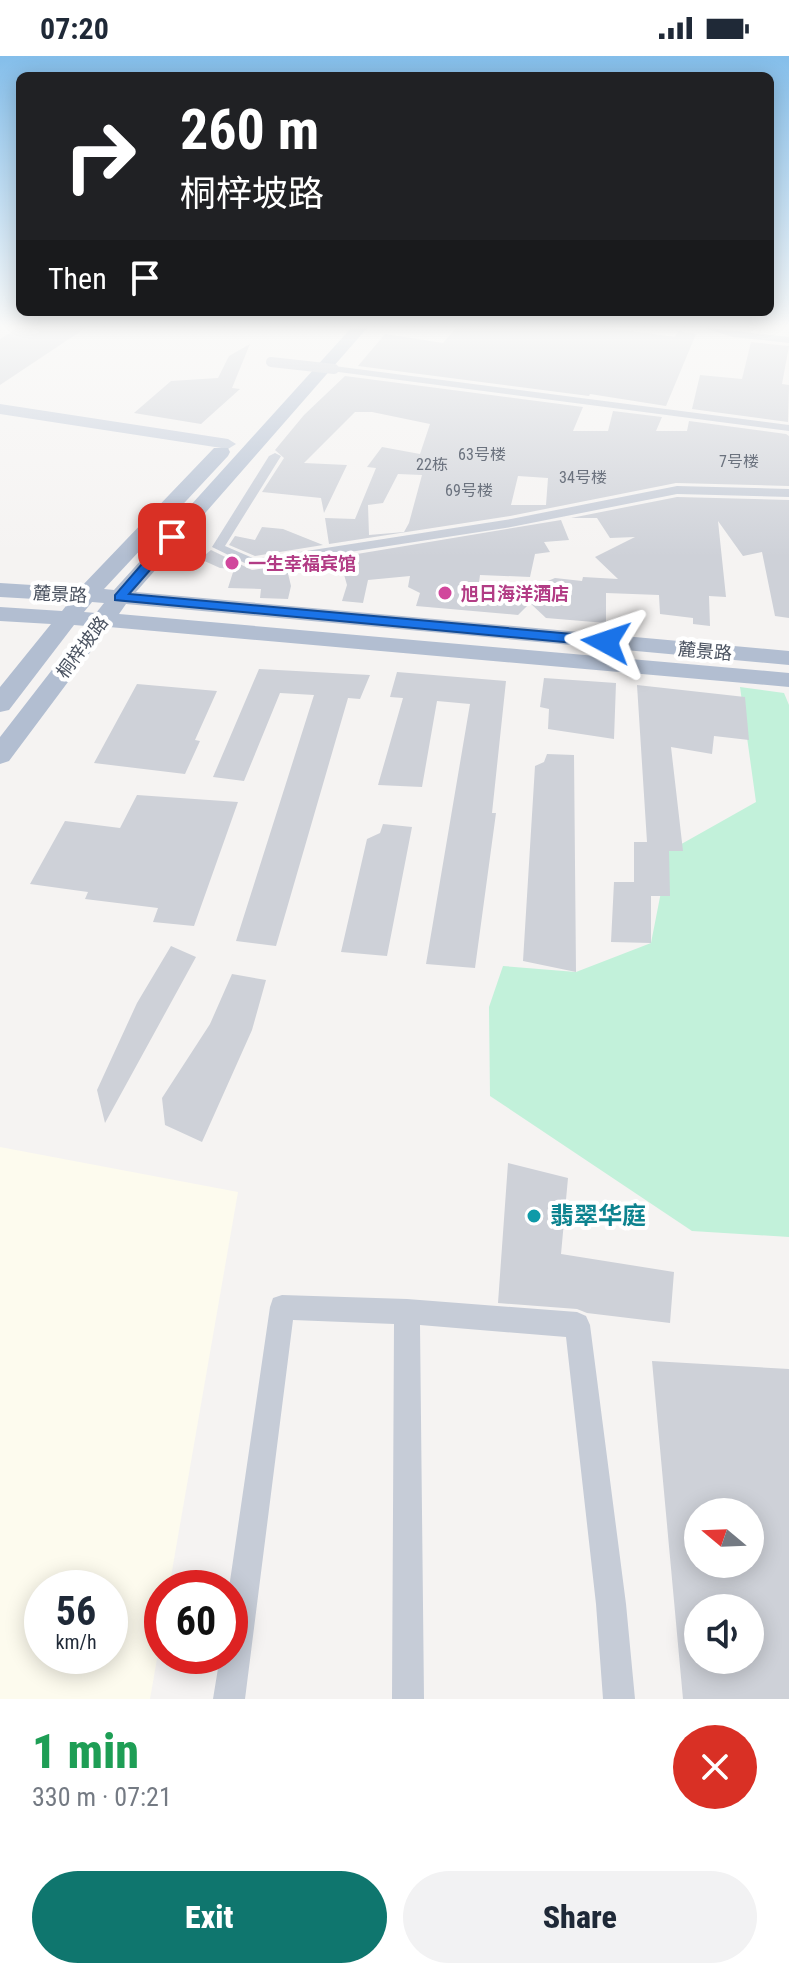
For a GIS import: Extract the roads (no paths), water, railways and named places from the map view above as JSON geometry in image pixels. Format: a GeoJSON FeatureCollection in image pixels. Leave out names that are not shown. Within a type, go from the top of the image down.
{"type":"FeatureCollection","features":[{"type":"Feature","properties":{"kind":"main road","name":"桐梓坡路"},"geometry":{"type":"LineString","coordinates":[[0,704],[86,595],[265,404]]}},
{"type":"Feature","properties":{"kind":"main road","name":"桐梓坡路"},"geometry":{"type":"LineString","coordinates":[[0,755],[119,597],[292,404]]}},
{"type":"Feature","properties":{"kind":"main road","name":"麓景路"},"geometry":{"type":"LineString","coordinates":[[0,590],[119,597],[789,658]]}},
{"type":"Feature","properties":{"kind":"main road","name":"麓景路"},"geometry":{"type":"LineString","coordinates":[[0,614],[103,620],[789,680]]}},
{"type":"Feature","properties":{"kind":"street"},"geometry":{"type":"LineString","coordinates":[[601,404],[789,428]]}},
{"type":"Feature","properties":{"kind":"street"},"geometry":{"type":"LineString","coordinates":[[0,412],[226,446]]}},
{"type":"Feature","properties":{"kind":"street"},"geometry":{"type":"LineString","coordinates":[[275,456],[218,547],[253,563],[511,523],[677,490],[789,493]]}},
{"type":"Feature","properties":{"kind":"street"},"geometry":{"type":"LineString","coordinates":[[229,1699],[282,1307],[407,1312],[577,1325],[611,1604],[619,1699]]}},
{"type":"Feature","properties":{"kind":"street"},"geometry":{"type":"LineString","coordinates":[[407,1312],[408,1699]]}},
{"type":"Feature","properties":{"kind":"place","name":"一生幸福宾馆"},"geometry":{"type":"Point","coordinates":[232,563]}},
{"type":"Feature","properties":{"kind":"place","name":"旭日海洋酒店"},"geometry":{"type":"Point","coordinates":[445,593]}},
{"type":"Feature","properties":{"kind":"place","name":"翡翠华庭"},"geometry":{"type":"Point","coordinates":[534,1216]}}]}
